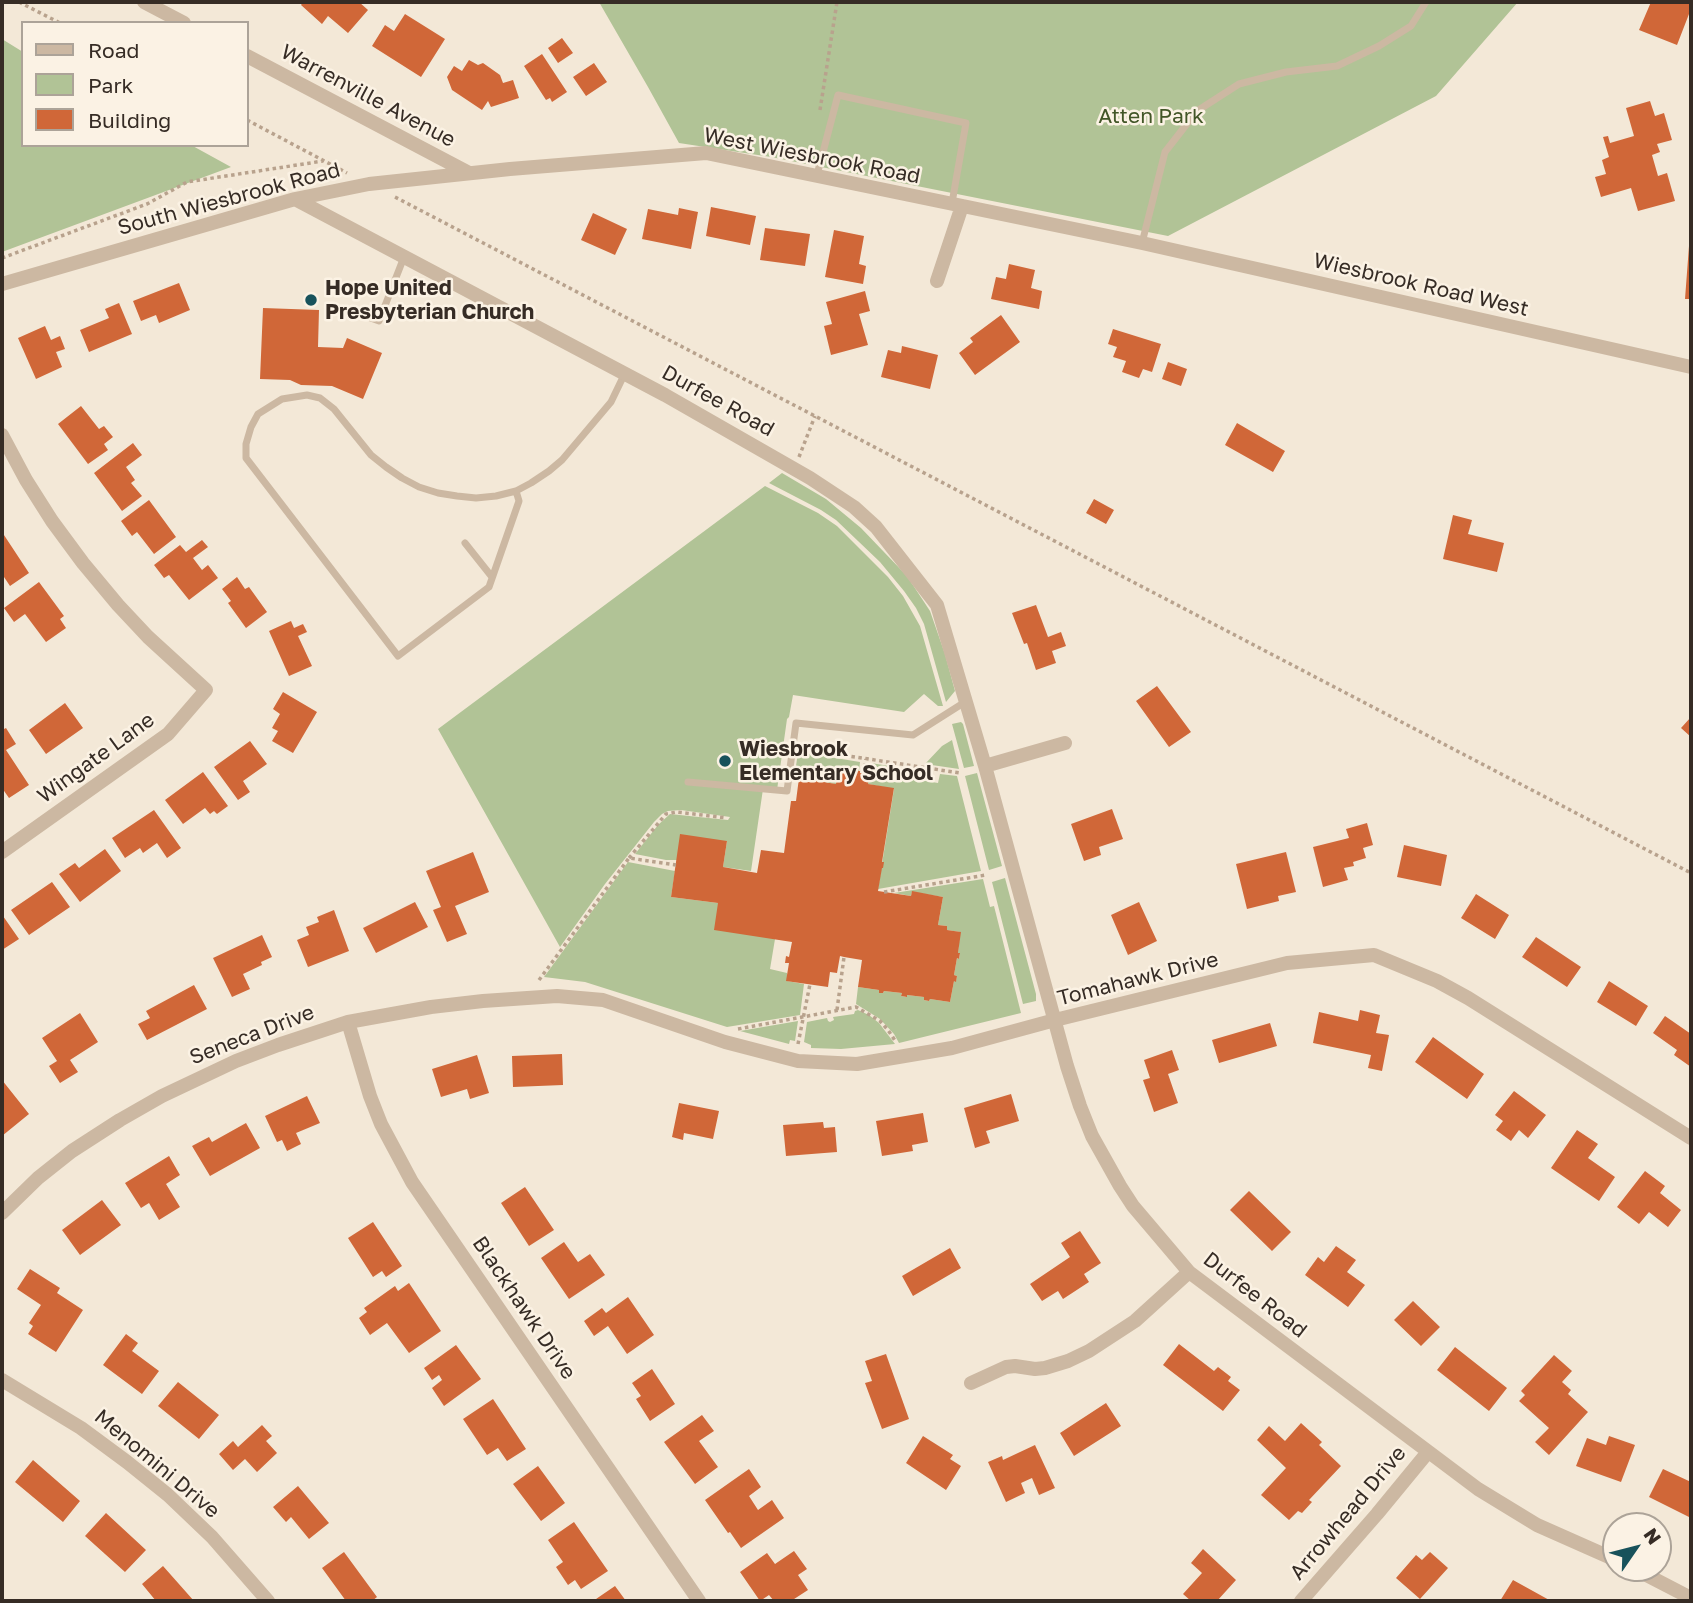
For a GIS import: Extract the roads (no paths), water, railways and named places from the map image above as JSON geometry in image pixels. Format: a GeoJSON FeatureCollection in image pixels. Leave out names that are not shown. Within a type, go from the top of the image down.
{"type":"FeatureCollection","features":[{"type":"Feature","properties":{"kind":"street"},"geometry":{"type":"LineString","coordinates":[[144,2],[180,21]]}},
{"type":"Feature","properties":{"kind":"street","name":"Warrenville Avenue"},"geometry":{"type":"LineString","coordinates":[[248,57],[470,174]]}},
{"type":"Feature","properties":{"kind":"street","name":"West Wiesbrook Road"},"geometry":{"type":"LineString","coordinates":[[470,174],[706,153],[1142,243]]}},
{"type":"Feature","properties":{"kind":"street","name":"South Wiesbrook Road"},"geometry":{"type":"LineString","coordinates":[[2,284],[295,199],[369,184],[470,174]]}},
{"type":"Feature","properties":{"kind":"street","name":"Durfee Road"},"geometry":{"type":"LineString","coordinates":[[295,199],[625,373],[795,469],[854,507],[876,527],[937,606],[985,766],[1080,1106],[1092,1136],[1133,1206],[1189,1272],[1427,1452],[1505,1506],[1562,1537],[1602,1554]]}},
{"type":"Feature","properties":{"kind":"street"},"geometry":{"type":"LineString","coordinates":[[937,281],[957,205]]}},
{"type":"Feature","properties":{"kind":"street","name":"Wiesbrook Road West"},"geometry":{"type":"LineString","coordinates":[[1142,243],[1691,367]]}},
{"type":"Feature","properties":{"kind":"street","name":"Wingate Lane"},"geometry":{"type":"LineString","coordinates":[[2,435],[26,480],[83,564],[148,637],[206,690],[168,734],[2,852]]}},
{"type":"Feature","properties":{"kind":"street"},"geometry":{"type":"LineString","coordinates":[[985,766],[1065,743]]}},
{"type":"Feature","properties":{"kind":"street","name":"Tomahawk Drive"},"geometry":{"type":"LineString","coordinates":[[557,996],[603,1000],[724,1042],[799,1061],[857,1064],[952,1048],[1287,963],[1374,955],[1437,981],[1468,998],[1691,1138]]}},
{"type":"Feature","properties":{"kind":"street","name":"Seneca Drive"},"geometry":{"type":"LineString","coordinates":[[2,1213],[38,1178],[72,1151],[162,1096],[236,1061],[348,1022],[431,1007],[557,996]]}},
{"type":"Feature","properties":{"kind":"street","name":"Blackhawk Drive"},"geometry":{"type":"LineString","coordinates":[[348,1022],[381,1124],[412,1182],[699,1601]]}},
{"type":"Feature","properties":{"kind":"street"},"geometry":{"type":"LineString","coordinates":[[971,1383],[1006,1367],[1045,1368],[1089,1351],[1135,1321],[1189,1272]]}},
{"type":"Feature","properties":{"kind":"street","name":"Menomini Drive"},"geometry":{"type":"LineString","coordinates":[[2,1380],[81,1428],[168,1495],[212,1537],[268,1601]]}},
{"type":"Feature","properties":{"kind":"street","name":"Arrowhead Drive"},"geometry":{"type":"LineString","coordinates":[[1301,1601],[1427,1452]]}},
{"type":"Feature","properties":{"kind":"street"},"geometry":{"type":"LineString","coordinates":[[1660,1582],[1691,1598]]}},
{"type":"Feature","properties":{"kind":"lane"},"geometry":{"type":"LineString","coordinates":[[1142,243],[1165,152],[1197,111],[1239,84],[1286,72],[1337,66],[1369,51],[1411,26],[1426,2]]}},
{"type":"Feature","properties":{"kind":"lane"},"geometry":{"type":"LineString","coordinates":[[817,176],[838,95],[966,122],[957,205]]}},
{"type":"Feature","properties":{"kind":"lane"},"geometry":{"type":"LineString","coordinates":[[351,310],[379,321],[404,257]]}},
{"type":"Feature","properties":{"kind":"lane"},"geometry":{"type":"LineString","coordinates":[[516,491],[519,501],[489,587],[398,656],[246,458],[246,444],[258,414],[282,399],[307,395],[320,398],[334,409],[371,455],[402,478],[438,493],[476,498],[496,496],[516,491],[549,471],[568,453],[611,402],[625,373]]}},
{"type":"Feature","properties":{"kind":"lane"},"geometry":{"type":"LineString","coordinates":[[465,543],[492,577]]}},
{"type":"Feature","properties":{"kind":"lane"},"geometry":{"type":"LineString","coordinates":[[688,782],[788,790],[796,723],[913,735],[965,702]]}},
{"type":"Feature","properties":{"kind":"place","name":"Hope United Presbyterian Church"},"geometry":{"type":"Point","coordinates":[311,300]}},
{"type":"Feature","properties":{"kind":"place","name":"Wiesbrook Elementary School"},"geometry":{"type":"Point","coordinates":[725,761]}},
{"type":"Feature","properties":{"kind":"park label","name":"Atten Park"},"geometry":{"type":"Point","coordinates":[1151,116]}}]}
